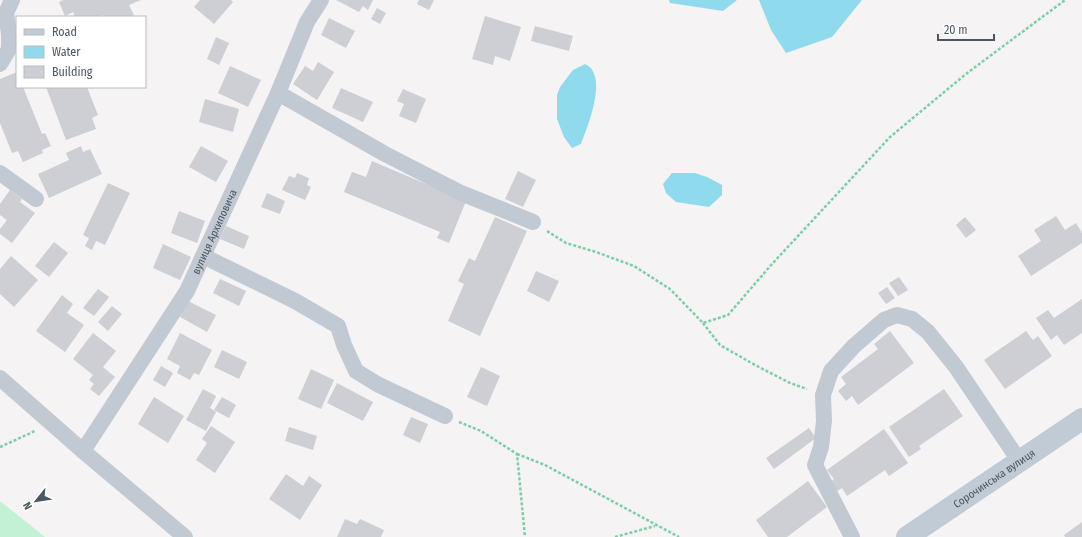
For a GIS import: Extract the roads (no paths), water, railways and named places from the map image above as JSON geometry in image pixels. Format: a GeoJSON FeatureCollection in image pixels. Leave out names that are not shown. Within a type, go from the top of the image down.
{"type":"FeatureCollection","features":[{"type":"Feature","properties":{"kind":"main road","name":"Сорочинська вулиця"},"geometry":{"type":"LineString","coordinates":[[907,537],[1082,420]]}},
{"type":"Feature","properties":{"kind":"street"},"geometry":{"type":"LineString","coordinates":[[0,64],[9,49],[9,34],[6,13],[12,0]]}},
{"type":"Feature","properties":{"kind":"street","name":"вулиця Архиповича"},"geometry":{"type":"LineString","coordinates":[[83,450],[187,291],[278,93],[307,22],[321,0]]}},
{"type":"Feature","properties":{"kind":"street"},"geometry":{"type":"LineString","coordinates":[[278,93],[385,154],[461,193],[533,222]]}},
{"type":"Feature","properties":{"kind":"street"},"geometry":{"type":"LineString","coordinates":[[0,173],[36,199]]}},
{"type":"Feature","properties":{"kind":"street"},"geometry":{"type":"LineString","coordinates":[[203,256],[295,301],[338,326],[344,345],[356,372],[377,384],[445,416]]}},
{"type":"Feature","properties":{"kind":"street"},"geometry":{"type":"LineString","coordinates":[[852,537],[815,464],[821,447],[824,421],[823,395],[831,371],[854,346],[884,320],[897,315],[912,319],[928,332],[956,367],[1020,462]]}},
{"type":"Feature","properties":{"kind":"street"},"geometry":{"type":"LineString","coordinates":[[0,378],[185,537]]}},
{"type":"Feature","properties":{"kind":"water"},"geometry":{"type":"Polygon","coordinates":[[[669,0],[737,0],[723,11],[670,3],[669,0]]]}},
{"type":"Feature","properties":{"kind":"water"},"geometry":{"type":"Polygon","coordinates":[[[759,0],[862,0],[832,37],[786,53],[771,30],[759,0]]]}},
{"type":"Feature","properties":{"kind":"water"},"geometry":{"type":"Polygon","coordinates":[[[585,64],[592,70],[595,79],[595,101],[581,144],[572,148],[564,137],[557,119],[557,95],[560,87],[573,70],[585,64]]]}},
{"type":"Feature","properties":{"kind":"water"},"geometry":{"type":"Polygon","coordinates":[[[672,173],[695,173],[707,177],[722,185],[722,195],[709,207],[676,202],[666,193],[663,184],[672,173]]]}}]}
